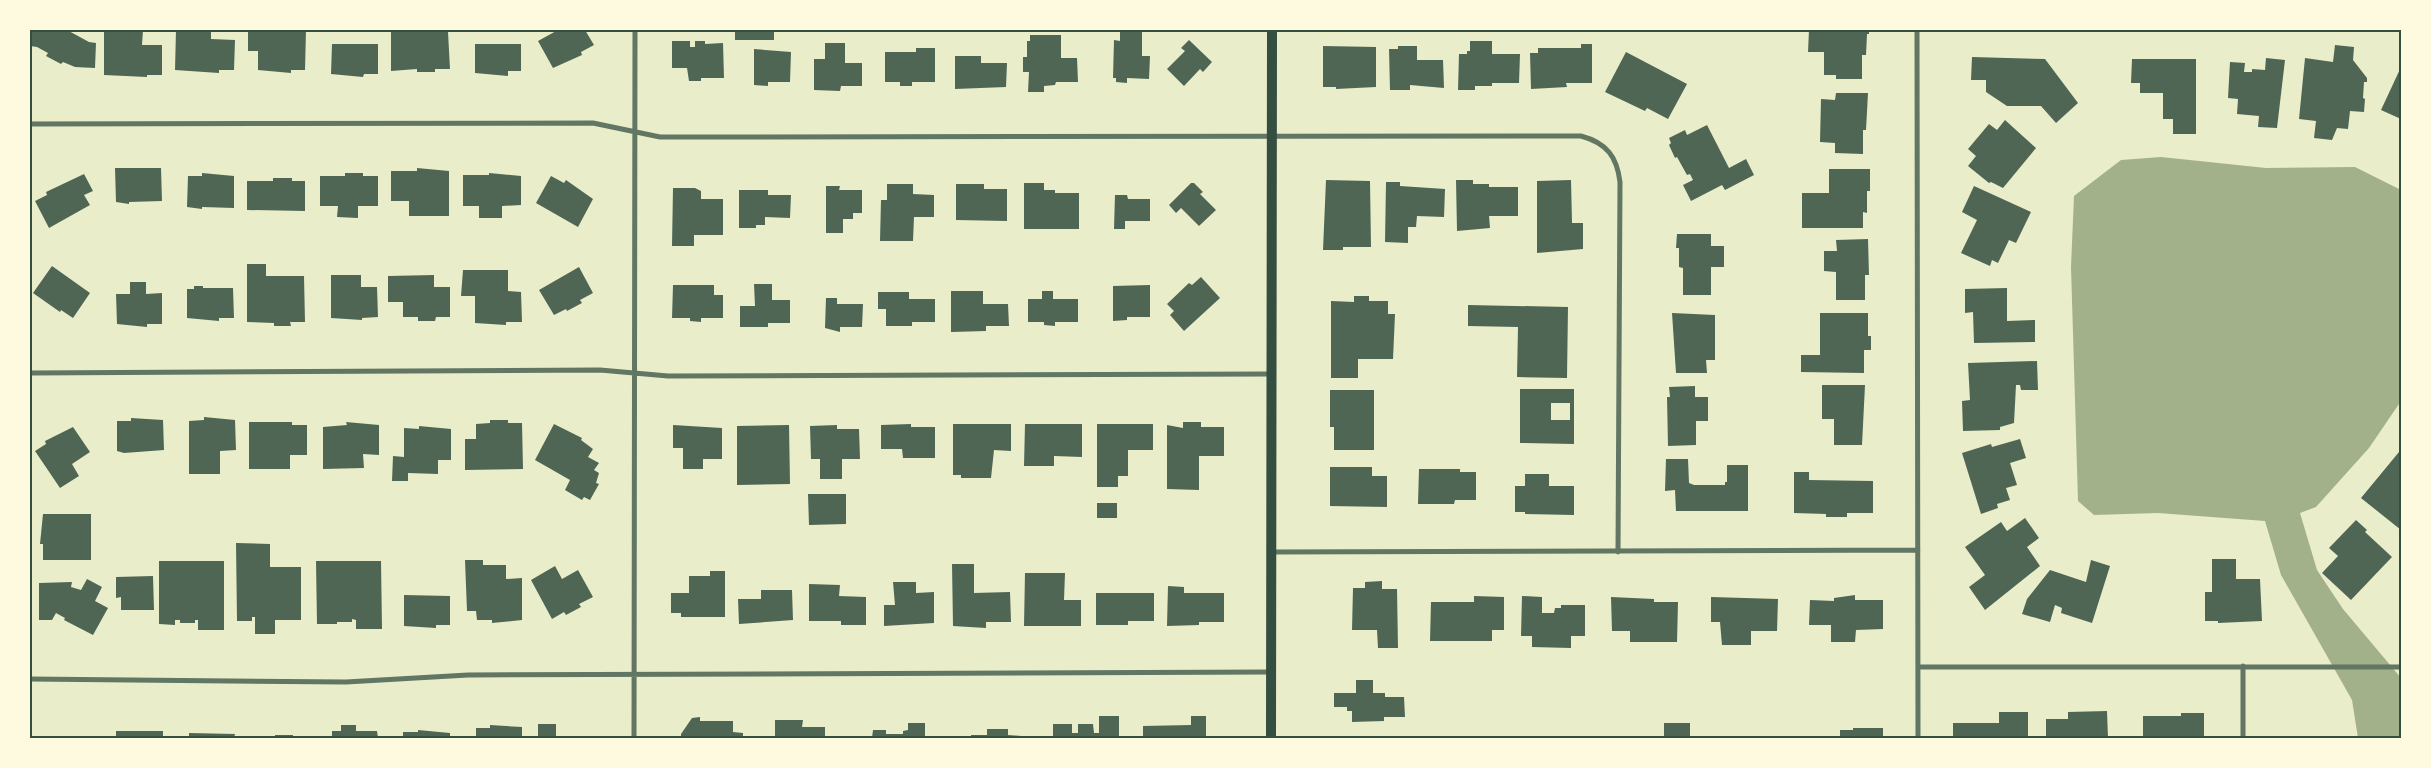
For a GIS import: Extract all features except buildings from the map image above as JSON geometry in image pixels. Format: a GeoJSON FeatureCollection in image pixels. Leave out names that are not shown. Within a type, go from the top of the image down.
{"type":"FeatureCollection","features":[{"type":"Feature","properties":{"kind":"main road"},"geometry":{"type":"LineString","coordinates":[[1271,738],[1272,30]]}},
{"type":"Feature","properties":{"kind":"street"},"geometry":{"type":"LineString","coordinates":[[634,738],[635,30]]}},
{"type":"Feature","properties":{"kind":"street"},"geometry":{"type":"LineString","coordinates":[[1918,30],[1918,738]]}},
{"type":"Feature","properties":{"kind":"street"},"geometry":{"type":"LineString","coordinates":[[30,124],[593,123],[660,137],[1576,135],[1598,142],[1610,152],[1618,166],[1621,191],[1618,552]]}},
{"type":"Feature","properties":{"kind":"street"},"geometry":{"type":"LineString","coordinates":[[30,373],[600,370],[668,376],[1272,374]]}},
{"type":"Feature","properties":{"kind":"street"},"geometry":{"type":"LineString","coordinates":[[1271,552],[1918,550]]}},
{"type":"Feature","properties":{"kind":"street"},"geometry":{"type":"LineString","coordinates":[[2243,666],[2243,738]]}},
{"type":"Feature","properties":{"kind":"street"},"geometry":{"type":"LineString","coordinates":[[1918,667],[2401,667]]}},
{"type":"Feature","properties":{"kind":"street"},"geometry":{"type":"LineString","coordinates":[[30,679],[346,682],[450,675],[1271,672]]}},
{"type":"Feature","properties":{"kind":"shaded area"},"geometry":{"type":"Polygon","coordinates":[[[2161,157],[2266,168],[2355,167],[2401,190],[2401,401],[2369,448],[2316,507],[2300,513],[2317,570],[2343,609],[2401,678],[2401,738],[2358,738],[2352,700],[2281,575],[2265,521],[2158,513],[2094,515],[2078,501],[2071,267],[2074,196],[2121,160],[2161,157]]]}}]}
